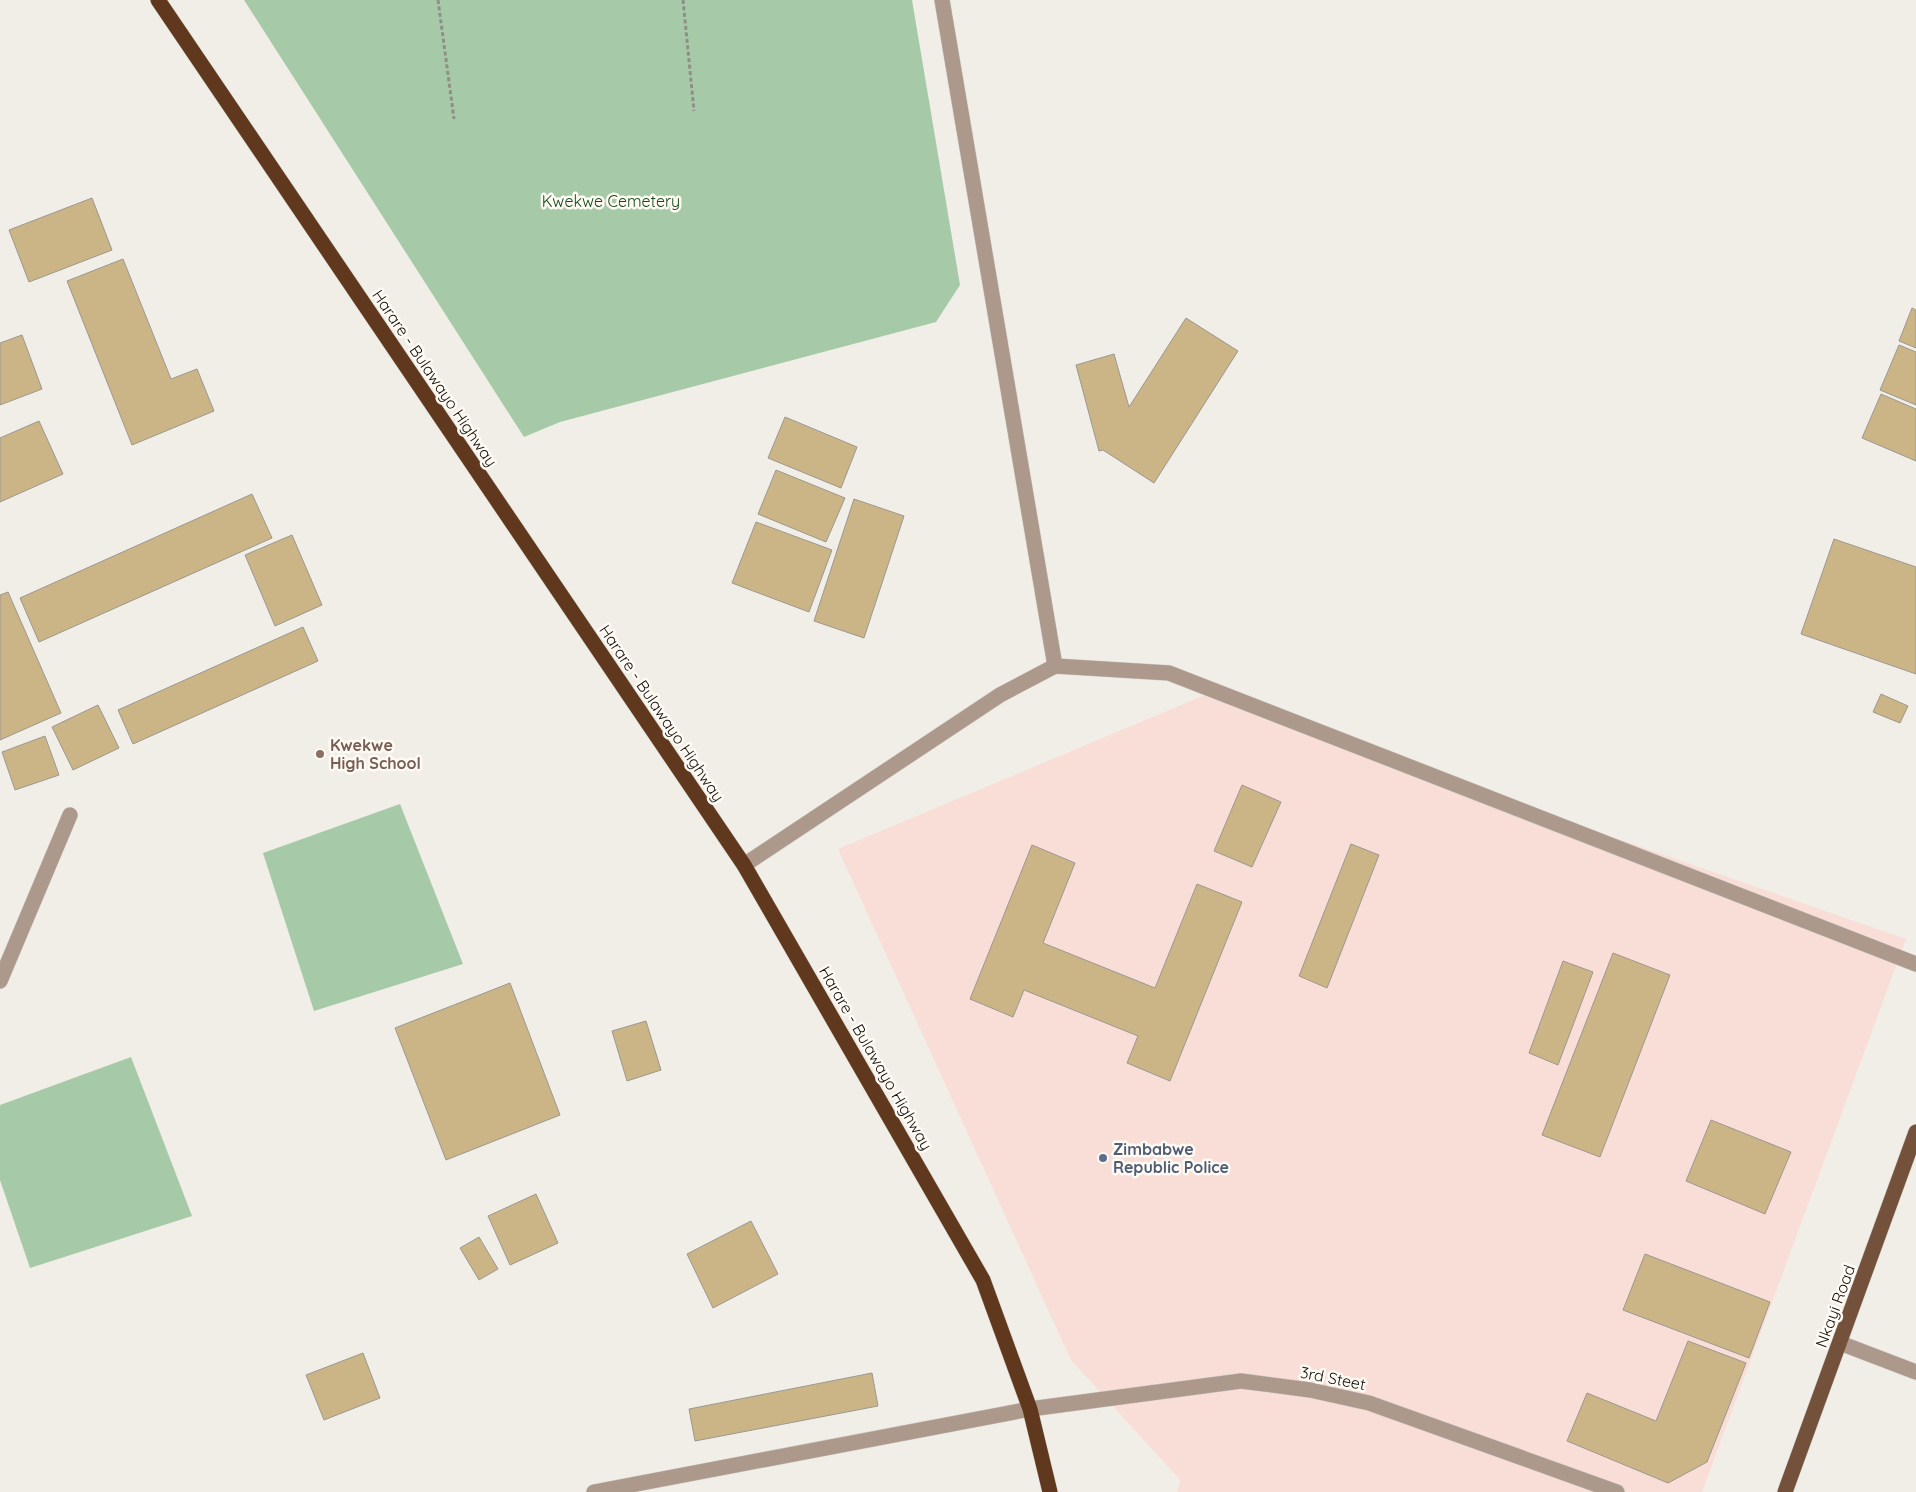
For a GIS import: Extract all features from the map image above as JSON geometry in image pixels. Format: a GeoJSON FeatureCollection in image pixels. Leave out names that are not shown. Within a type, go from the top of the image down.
{"type":"FeatureCollection","features":[{"type":"Feature","properties":{"kind":"highway","name":"Harare - Bulawayo Highway"},"geometry":{"type":"LineString","coordinates":[[158,0],[744,865],[983,1280],[1030,1409],[1050,1492]]}},
{"type":"Feature","properties":{"kind":"main road","name":"Nkayi Road"},"geometry":{"type":"LineString","coordinates":[[1785,1492],[1916,1132]]}},
{"type":"Feature","properties":{"kind":"street"},"geometry":{"type":"LineString","coordinates":[[942,0],[1055,666]]}},
{"type":"Feature","properties":{"kind":"street"},"geometry":{"type":"LineString","coordinates":[[744,865],[1000,695],[1055,666],[1169,673],[1916,964]]}},
{"type":"Feature","properties":{"kind":"street"},"geometry":{"type":"LineString","coordinates":[[0,981],[70,815]]}},
{"type":"Feature","properties":{"kind":"street"},"geometry":{"type":"LineString","coordinates":[[1840,1342],[1916,1372]]}},
{"type":"Feature","properties":{"kind":"street","name":"3rd Steet"},"geometry":{"type":"LineString","coordinates":[[594,1492],[1030,1409],[1241,1381],[1310,1390],[1369,1403],[1617,1492]]}},
{"type":"Feature","properties":{"kind":"path"},"geometry":{"type":"LineString","coordinates":[[438,0],[454,119]]}},
{"type":"Feature","properties":{"kind":"path"},"geometry":{"type":"LineString","coordinates":[[683,0],[694,111]]}},
{"type":"Feature","properties":{"kind":"shaded area"},"geometry":{"type":"Polygon","coordinates":[[[1205,695],[1906,939],[1702,1492],[1177,1492],[1180,1480],[1071,1360],[838,849],[1205,695]]]}},
{"type":"Feature","properties":{"kind":"green space","name":"Kwekwe Cemetery"},"geometry":{"type":"Polygon","coordinates":[[[244,0],[912,0],[960,285],[936,322],[560,422],[524,437],[244,0]]]}},
{"type":"Feature","properties":{"kind":"green space"},"geometry":{"type":"Polygon","coordinates":[[[400,804],[463,964],[314,1011],[263,853],[400,804]]]}},
{"type":"Feature","properties":{"kind":"green space"},"geometry":{"type":"Polygon","coordinates":[[[131,1057],[192,1216],[30,1268],[0,1180],[0,1105],[131,1057]]]}},
{"type":"Feature","properties":{"kind":"building"},"geometry":{"type":"Polygon","coordinates":[[[92,198],[112,250],[29,282],[9,230],[92,198]]]}},
{"type":"Feature","properties":{"kind":"building"},"geometry":{"type":"Polygon","coordinates":[[[123,259],[171,379],[197,369],[214,411],[132,445],[67,281],[123,259]]]}},
{"type":"Feature","properties":{"kind":"building"},"geometry":{"type":"Polygon","coordinates":[[[1912,308],[1916,310],[1916,348],[1899,341],[1912,308]]]}},
{"type":"Feature","properties":{"kind":"building"},"geometry":{"type":"Polygon","coordinates":[[[1186,318],[1238,351],[1154,483],[1103,450],[1099,451],[1076,365],[1114,354],[1129,407],[1186,318]]]}},
{"type":"Feature","properties":{"kind":"building"},"geometry":{"type":"Polygon","coordinates":[[[22,335],[42,389],[0,405],[0,343],[22,335]]]}},
{"type":"Feature","properties":{"kind":"building"},"geometry":{"type":"Polygon","coordinates":[[[1899,345],[1916,352],[1916,405],[1880,390],[1899,345]]]}},
{"type":"Feature","properties":{"kind":"building"},"geometry":{"type":"Polygon","coordinates":[[[1881,394],[1916,409],[1916,461],[1862,438],[1881,394]]]}},
{"type":"Feature","properties":{"kind":"building"},"geometry":{"type":"Polygon","coordinates":[[[785,417],[857,447],[841,488],[768,458],[785,417]]]}},
{"type":"Feature","properties":{"kind":"building"},"geometry":{"type":"Polygon","coordinates":[[[39,421],[63,474],[0,502],[0,438],[39,421]]]}},
{"type":"Feature","properties":{"kind":"building"},"geometry":{"type":"Polygon","coordinates":[[[776,470],[845,498],[826,542],[758,514],[776,470]]]}},
{"type":"Feature","properties":{"kind":"building"},"geometry":{"type":"Polygon","coordinates":[[[252,494],[272,538],[39,642],[20,598],[252,494]]]}},
{"type":"Feature","properties":{"kind":"building"},"geometry":{"type":"Polygon","coordinates":[[[854,499],[904,516],[864,638],[814,621],[854,499]]]}},
{"type":"Feature","properties":{"kind":"building"},"geometry":{"type":"Polygon","coordinates":[[[756,522],[832,550],[809,612],[732,583],[756,522]]]}},
{"type":"Feature","properties":{"kind":"building"},"geometry":{"type":"Polygon","coordinates":[[[292,535],[322,605],[275,626],[245,555],[292,535]]]}},
{"type":"Feature","properties":{"kind":"building"},"geometry":{"type":"Polygon","coordinates":[[[1834,539],[1916,567],[1916,674],[1801,634],[1834,539]]]}},
{"type":"Feature","properties":{"kind":"building"},"geometry":{"type":"Polygon","coordinates":[[[8,592],[61,713],[0,740],[0,595],[8,592]]]}},
{"type":"Feature","properties":{"kind":"building"},"geometry":{"type":"Polygon","coordinates":[[[303,627],[318,661],[133,744],[118,710],[303,627]]]}},
{"type":"Feature","properties":{"kind":"building"},"geometry":{"type":"Polygon","coordinates":[[[1881,694],[1908,706],[1900,723],[1873,712],[1881,694]]]}},
{"type":"Feature","properties":{"kind":"building"},"geometry":{"type":"Polygon","coordinates":[[[98,705],[119,748],[73,770],[52,727],[98,705]]]}},
{"type":"Feature","properties":{"kind":"building"},"geometry":{"type":"Polygon","coordinates":[[[45,736],[59,775],[15,790],[2,752],[45,736]]]}},
{"type":"Feature","properties":{"kind":"building"},"geometry":{"type":"Polygon","coordinates":[[[1242,785],[1281,802],[1252,867],[1214,851],[1242,785]]]}},
{"type":"Feature","properties":{"kind":"building"},"geometry":{"type":"Polygon","coordinates":[[[1351,844],[1379,855],[1327,988],[1299,976],[1351,844]]]}},
{"type":"Feature","properties":{"kind":"building"},"geometry":{"type":"Polygon","coordinates":[[[1032,845],[1075,863],[1043,943],[1155,988],[1197,884],[1242,902],[1170,1081],[1127,1063],[1138,1036],[1024,990],[1013,1017],[970,999],[1032,845]]]}},
{"type":"Feature","properties":{"kind":"building"},"geometry":{"type":"Polygon","coordinates":[[[1613,953],[1670,975],[1600,1157],[1542,1135],[1613,953]]]}},
{"type":"Feature","properties":{"kind":"building"},"geometry":{"type":"Polygon","coordinates":[[[1563,961],[1593,972],[1558,1065],[1529,1053],[1563,961]]]}},
{"type":"Feature","properties":{"kind":"building"},"geometry":{"type":"Polygon","coordinates":[[[510,983],[560,1115],[446,1160],[395,1028],[510,983]]]}},
{"type":"Feature","properties":{"kind":"building"},"geometry":{"type":"Polygon","coordinates":[[[646,1021],[661,1070],[627,1081],[612,1031],[646,1021]]]}},
{"type":"Feature","properties":{"kind":"building"},"geometry":{"type":"Polygon","coordinates":[[[1711,1120],[1791,1152],[1765,1214],[1686,1181],[1711,1120]]]}},
{"type":"Feature","properties":{"kind":"building"},"geometry":{"type":"Polygon","coordinates":[[[536,1194],[558,1243],[510,1265],[488,1216],[536,1194]]]}},
{"type":"Feature","properties":{"kind":"building"},"geometry":{"type":"Polygon","coordinates":[[[751,1221],[778,1274],[713,1308],[687,1254],[751,1221]]]}},
{"type":"Feature","properties":{"kind":"building"},"geometry":{"type":"Polygon","coordinates":[[[479,1237],[498,1269],[479,1280],[460,1248],[479,1237]]]}},
{"type":"Feature","properties":{"kind":"building"},"geometry":{"type":"Polygon","coordinates":[[[1645,1254],[1770,1302],[1749,1358],[1623,1310],[1645,1254]]]}},
{"type":"Feature","properties":{"kind":"building"},"geometry":{"type":"Polygon","coordinates":[[[1688,1341],[1746,1363],[1707,1462],[1668,1483],[1567,1441],[1587,1393],[1656,1421],[1688,1341]]]}},
{"type":"Feature","properties":{"kind":"building"},"geometry":{"type":"Polygon","coordinates":[[[363,1353],[380,1398],[324,1420],[306,1375],[363,1353]]]}},
{"type":"Feature","properties":{"kind":"building"},"geometry":{"type":"Polygon","coordinates":[[[872,1373],[878,1406],[695,1441],[689,1409],[872,1373]]]}},
{"type":"Feature","properties":{"kind":"place","name":"Kwekwe High School"},"geometry":{"type":"Point","coordinates":[320,754]}},
{"type":"Feature","properties":{"kind":"place","name":"Zimbabwe Republic Police"},"geometry":{"type":"Point","coordinates":[1103,1158]}}]}
